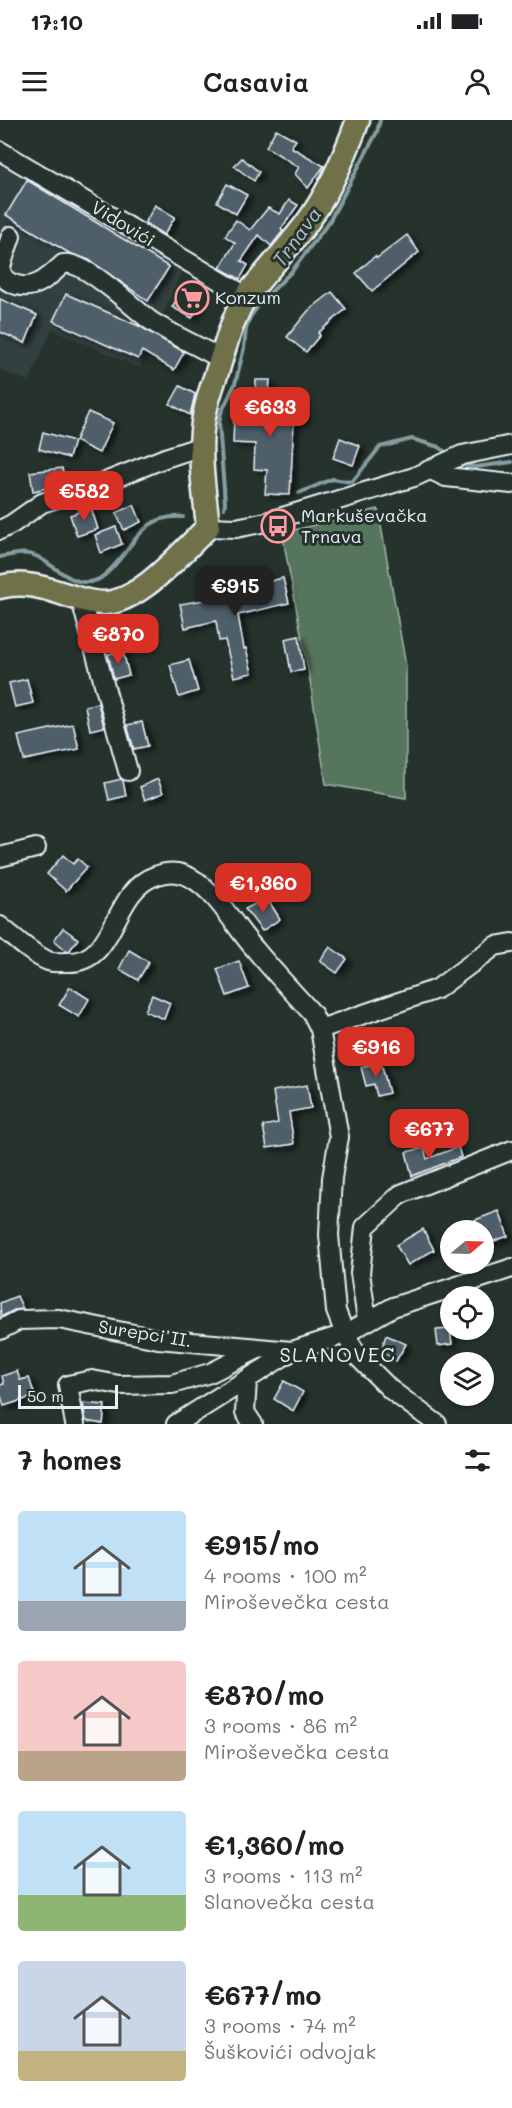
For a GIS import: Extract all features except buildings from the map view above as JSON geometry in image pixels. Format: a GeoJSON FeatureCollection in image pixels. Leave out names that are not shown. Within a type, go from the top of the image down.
{"type":"FeatureCollection","features":[{"type":"Feature","properties":{"kind":"main road"},"geometry":{"type":"LineString","coordinates":[[0,586],[19,584],[36,586],[81,600],[105,603],[136,592],[171,563],[208,527],[202,432],[207,401],[238,310],[246,296],[306,224],[329,188],[358,120]]}},
{"type":"Feature","properties":{"kind":"street","name":"Vidovići"},"geometry":{"type":"LineString","coordinates":[[0,151],[246,296]]}},
{"type":"Feature","properties":{"kind":"street"},"geometry":{"type":"LineString","coordinates":[[11,236],[1,269],[7,281],[18,286],[32,286],[49,278],[63,264],[74,264],[117,291],[150,320],[221,359]]}},
{"type":"Feature","properties":{"kind":"street"},"geometry":{"type":"LineString","coordinates":[[0,530],[42,503],[202,446]]}},
{"type":"Feature","properties":{"kind":"street"},"geometry":{"type":"LineString","coordinates":[[208,527],[236,528],[266,522],[366,492],[477,451],[512,446]]}},
{"type":"Feature","properties":{"kind":"street"},"geometry":{"type":"LineString","coordinates":[[442,464],[446,477],[512,484]]}},
{"type":"Feature","properties":{"kind":"street"},"geometry":{"type":"LineString","coordinates":[[81,600],[128,771]]}},
{"type":"Feature","properties":{"kind":"street"},"geometry":{"type":"LineString","coordinates":[[0,857],[36,848]]}},
{"type":"Feature","properties":{"kind":"street"},"geometry":{"type":"LineString","coordinates":[[0,926],[28,949],[49,962],[73,963],[88,958],[100,947],[133,889],[148,879],[164,873],[181,874],[197,882],[221,905],[238,930],[312,1013],[320,1029],[339,1137],[332,1179],[329,1235],[336,1311],[345,1334],[358,1358],[391,1390],[437,1424]]}},
{"type":"Feature","properties":{"kind":"street"},"geometry":{"type":"LineString","coordinates":[[320,1029],[437,988],[495,946],[512,943]]}},
{"type":"Feature","properties":{"kind":"street"},"geometry":{"type":"LineString","coordinates":[[367,1320],[360,1273],[365,1227],[401,1194],[512,1150]]}},
{"type":"Feature","properties":{"kind":"street"},"geometry":{"type":"LineString","coordinates":[[176,1424],[292,1351],[345,1334],[393,1307],[512,1269]]}},
{"type":"Feature","properties":{"kind":"street","name":"Surepci II."},"geometry":{"type":"LineString","coordinates":[[0,1330],[19,1320],[59,1319],[158,1339],[292,1351]]}},
{"type":"Feature","properties":{"kind":"street"},"geometry":{"type":"LineString","coordinates":[[75,1424],[68,1385],[92,1380],[119,1385],[172,1384],[210,1373],[260,1348]]}},
{"type":"Feature","properties":{"kind":"street"},"geometry":{"type":"LineString","coordinates":[[247,1380],[245,1412],[253,1424]]}},
{"type":"Feature","properties":{"kind":"shaded area"},"geometry":{"type":"Polygon","coordinates":[[[0,165],[123,229],[184,264],[140,368],[52,329],[29,381],[0,370],[0,165]]]}},
{"type":"Feature","properties":{"kind":"green space"},"geometry":{"type":"Polygon","coordinates":[[[378,509],[406,666],[406,798],[326,784],[310,681],[282,533],[378,509]]]}},
{"type":"Feature","properties":{"kind":"waterway","name":"Trnava"},"geometry":{"type":"LineString","coordinates":[[224,508],[219,423],[221,413],[235,384],[250,317],[261,302],[292,271],[329,222],[377,132],[380,120]]}},
{"type":"Feature","properties":{"kind":"waterway"},"geometry":{"type":"LineString","coordinates":[[299,493],[332,479],[352,482],[380,447],[412,439],[439,447],[449,455]]}},
{"type":"Feature","properties":{"kind":"waterway"},"geometry":{"type":"LineString","coordinates":[[459,464],[476,467],[512,462]]}},
{"type":"Feature","properties":{"kind":"waterway","name":"Trnava"},"geometry":{"type":"LineString","coordinates":[[0,557],[18,554],[36,556],[71,578],[78,581],[94,581],[109,571],[148,526],[169,517],[183,517]]}},
{"type":"Feature","properties":{"kind":"place","name":"Konzum"},"geometry":{"type":"Point","coordinates":[192,298]}},
{"type":"Feature","properties":{"kind":"place","name":"Markuševačka Trnava"},"geometry":{"type":"Point","coordinates":[278,526]}},
{"type":"Feature","properties":{"kind":"district","name":"SLANOVEC"},"geometry":{"type":"Point","coordinates":[338,1355]}}]}
